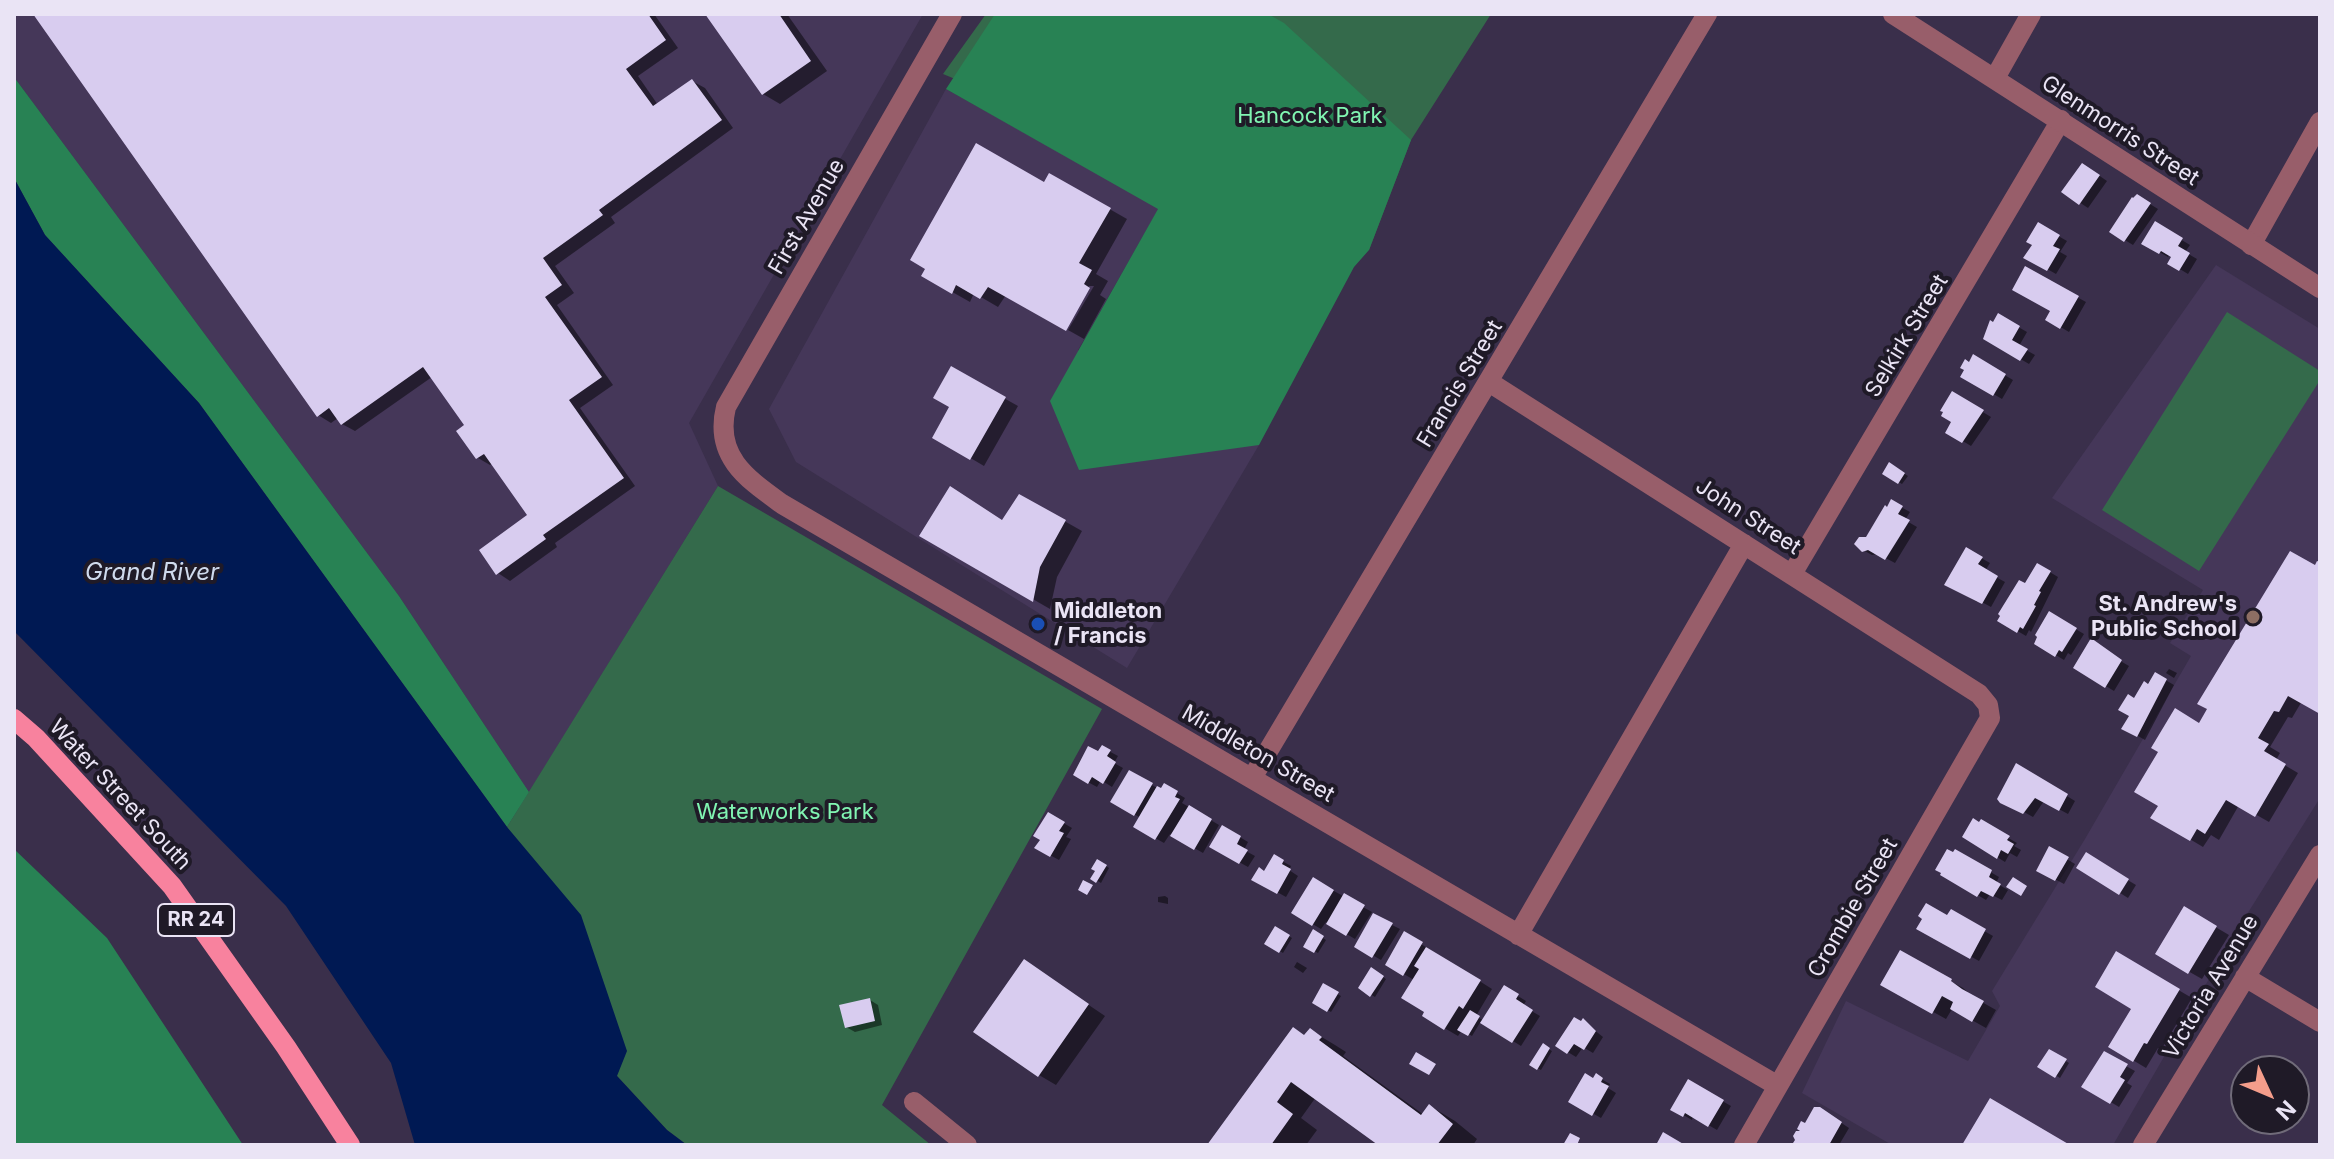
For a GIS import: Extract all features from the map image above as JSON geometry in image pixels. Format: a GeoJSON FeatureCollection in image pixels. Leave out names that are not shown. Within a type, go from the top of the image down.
{"type":"FeatureCollection","features":[{"type":"Feature","properties":{"kind":"main road","name":"Water Street South"},"geometry":{"type":"LineString","coordinates":[[14,719],[36,738],[172,886],[286,1047],[350,1145]]}},
{"type":"Feature","properties":{"kind":"street","name":"First Avenue"},"geometry":{"type":"LineString","coordinates":[[726,448],[722,439],[726,407],[952,14]]}},
{"type":"Feature","properties":{"kind":"street","name":"Francis Street"},"geometry":{"type":"LineString","coordinates":[[1252,778],[1707,14]]}},
{"type":"Feature","properties":{"kind":"street","name":"Glenmorris Street"},"geometry":{"type":"LineString","coordinates":[[1893,14],[2320,288]]}},
{"type":"Feature","properties":{"kind":"street"},"geometry":{"type":"LineString","coordinates":[[1995,78],[2031,14]]}},
{"type":"Feature","properties":{"kind":"street","name":"Selkirk Street"},"geometry":{"type":"LineString","coordinates":[[1792,574],[2061,120]]}},
{"type":"Feature","properties":{"kind":"street"},"geometry":{"type":"LineString","coordinates":[[2251,245],[2320,122]]}},
{"type":"Feature","properties":{"kind":"street","name":"John Street"},"geometry":{"type":"LineString","coordinates":[[1489,382],[1979,694]]}},
{"type":"Feature","properties":{"kind":"street","name":"Middleton Street"},"geometry":{"type":"LineString","coordinates":[[726,448],[743,473],[782,504],[1778,1086]]}},
{"type":"Feature","properties":{"kind":"street"},"geometry":{"type":"LineString","coordinates":[[1518,935],[1744,544]]}},
{"type":"Feature","properties":{"kind":"street","name":"Crombie Street"},"geometry":{"type":"LineString","coordinates":[[1744,1145],[1990,718],[1988,705],[1979,694]]}},
{"type":"Feature","properties":{"kind":"street","name":"Victoria Avenue"},"geometry":{"type":"LineString","coordinates":[[2143,1145],[2320,855]]}},
{"type":"Feature","properties":{"kind":"street"},"geometry":{"type":"LineString","coordinates":[[2245,977],[2320,1022]]}},
{"type":"Feature","properties":{"kind":"street"},"geometry":{"type":"LineString","coordinates":[[914,1102],[967,1145]]}},
{"type":"Feature","properties":{"kind":"shaded area"},"geometry":{"type":"Polygon","coordinates":[[[14,14],[923,14],[689,423],[718,486],[529,792],[399,596],[14,77],[14,14]]]}},
{"type":"Feature","properties":{"kind":"shaded area"},"geometry":{"type":"Polygon","coordinates":[[[946,89],[1159,208],[1078,350],[1259,445],[1127,668],[796,462],[769,409],[946,89]]]}},
{"type":"Feature","properties":{"kind":"shaded area","name":"St. Andrew's Public School"},"geometry":{"type":"Polygon","coordinates":[[[2216,265],[2320,329],[2320,798],[2239,927],[2113,1145],[1892,1145],[1802,1093],[1846,1001],[1968,1061],[2000,1006],[1992,991],[2191,656],[2170,643],[2203,590],[2052,498],[2216,265]]]}},
{"type":"Feature","properties":{"kind":"green space","name":"Hancock Park"},"geometry":{"type":"Polygon","coordinates":[[[986,14],[1491,14],[1411,140],[1369,250],[943,74],[986,14]]]}},
{"type":"Feature","properties":{"kind":"green space"},"geometry":{"type":"Polygon","coordinates":[[[995,14],[1268,14],[1284,23],[1411,140],[1369,250],[1354,267],[1259,445],[1079,470],[1050,401],[1158,209],[946,89],[995,14]]]}},
{"type":"Feature","properties":{"kind":"green space"},"geometry":{"type":"Polygon","coordinates":[[[14,77],[399,596],[529,792],[507,827],[199,403],[45,235],[14,178],[14,77]]]}},
{"type":"Feature","properties":{"kind":"green space"},"geometry":{"type":"Polygon","coordinates":[[[2227,312],[2320,371],[2320,380],[2199,571],[2102,510],[2227,312]]]}},
{"type":"Feature","properties":{"kind":"green space","name":"Waterworks Park"},"geometry":{"type":"Polygon","coordinates":[[[718,486],[1102,709],[882,1105],[931,1145],[687,1145],[667,1130],[617,1076],[507,827],[718,486]]]}},
{"type":"Feature","properties":{"kind":"green space"},"geometry":{"type":"Polygon","coordinates":[[[14,849],[107,938],[243,1145],[14,1145],[14,849]]]}},
{"type":"Feature","properties":{"kind":"water","name":"Grand River"},"geometry":{"type":"Polygon","coordinates":[[[14,178],[45,235],[199,403],[507,827],[581,915],[627,1051],[617,1076],[667,1130],[687,1145],[415,1145],[391,1063],[286,906],[14,631],[14,178]]]}},
{"type":"Feature","properties":{"kind":"building"},"geometry":{"type":"Polygon","coordinates":[[[33,14],[648,14],[666,40],[626,69],[653,106],[692,79],[722,120],[599,210],[603,215],[543,258],[562,285],[545,297],[602,377],[569,400],[624,478],[543,535],[546,539],[496,575],[479,550],[527,515],[484,454],[476,459],[456,431],[464,425],[423,367],[341,425],[329,408],[317,417],[33,14]]]}},
{"type":"Feature","properties":{"kind":"building"},"geometry":{"type":"Polygon","coordinates":[[[705,14],[779,14],[811,61],[762,95],[705,14]]]}},
{"type":"Feature","properties":{"kind":"building"},"geometry":{"type":"Polygon","coordinates":[[[976,143],[1044,182],[1049,173],[1111,208],[1079,263],[1092,270],[1084,284],[1090,288],[1066,331],[988,287],[980,299],[956,285],[952,294],[921,276],[925,269],[910,260],[976,143]]]}},
{"type":"Feature","properties":{"kind":"building"},"geometry":{"type":"Polygon","coordinates":[[[2082,163],[2100,175],[2079,205],[2061,192],[2082,163]]]}},
{"type":"Feature","properties":{"kind":"building"},"geometry":{"type":"Polygon","coordinates":[[[2137,194],[2151,203],[2124,242],[2109,232],[2137,194]]]}},
{"type":"Feature","properties":{"kind":"building"},"geometry":{"type":"Polygon","coordinates":[[[2155,221],[2183,238],[2178,246],[2190,253],[2179,271],[2167,264],[2171,257],[2141,244],[2155,221]]]}},
{"type":"Feature","properties":{"kind":"building"},"geometry":{"type":"Polygon","coordinates":[[[2038,222],[2060,235],[2053,246],[2060,249],[2047,271],[2023,258],[2032,245],[2026,242],[2038,222]]]}},
{"type":"Feature","properties":{"kind":"building"},"geometry":{"type":"Polygon","coordinates":[[[2025,266],[2079,296],[2060,329],[2045,320],[2050,311],[2012,290],[2025,266]]]}},
{"type":"Feature","properties":{"kind":"building"},"geometry":{"type":"Polygon","coordinates":[[[1998,313],[2020,326],[2012,340],[2028,349],[2020,361],[1983,339],[1990,320],[1993,322],[1998,313]]]}},
{"type":"Feature","properties":{"kind":"building"},"geometry":{"type":"Polygon","coordinates":[[[1973,354],[2006,374],[1993,396],[1960,377],[1964,370],[1960,368],[1965,359],[1969,362],[1973,354]]]}},
{"type":"Feature","properties":{"kind":"building"},"geometry":{"type":"Polygon","coordinates":[[[951,366],[1006,397],[970,460],[932,438],[949,407],[933,398],[951,366]]]}},
{"type":"Feature","properties":{"kind":"building"},"geometry":{"type":"Polygon","coordinates":[[[1952,391],[1984,410],[1962,443],[1945,433],[1951,422],[1941,416],[1943,412],[1940,411],[1952,391]]]}},
{"type":"Feature","properties":{"kind":"building"},"geometry":{"type":"Polygon","coordinates":[[[1889,462],[1905,473],[1898,484],[1882,474],[1889,462]]]}},
{"type":"Feature","properties":{"kind":"building"},"geometry":{"type":"Polygon","coordinates":[[[950,486],[1002,520],[1019,494],[1066,520],[1040,567],[1033,602],[919,536],[950,486]]]}},
{"type":"Feature","properties":{"kind":"building"},"geometry":{"type":"Polygon","coordinates":[[[1891,499],[1903,506],[1898,514],[1910,520],[1885,560],[1868,550],[1862,552],[1854,544],[1859,537],[1866,537],[1891,499]]]}},
{"type":"Feature","properties":{"kind":"building"},"geometry":{"type":"Polygon","coordinates":[[[1966,547],[1983,557],[1978,564],[1998,576],[1982,604],[1944,585],[1966,547]]]}},
{"type":"Feature","properties":{"kind":"building"},"geometry":{"type":"Polygon","coordinates":[[[2290,551],[2315,565],[2317,561],[2320,562],[2320,714],[2288,696],[2279,712],[2274,711],[2258,738],[2269,744],[2264,751],[2286,764],[2255,817],[2226,800],[2205,834],[2197,829],[2190,841],[2150,818],[2158,806],[2134,792],[2158,752],[2151,748],[2175,708],[2199,723],[2207,709],[2197,704],[2290,551]]]}},
{"type":"Feature","properties":{"kind":"building"},"geometry":{"type":"Polygon","coordinates":[[[2037,563],[2051,571],[2039,591],[2036,606],[2023,629],[2020,627],[2017,633],[1997,621],[1998,614],[2019,580],[2025,583],[2037,563]]]}},
{"type":"Feature","properties":{"kind":"building"},"geometry":{"type":"Polygon","coordinates":[[[2049,611],[2077,628],[2062,652],[2059,650],[2055,657],[2034,644],[2035,635],[2049,611]]]}},
{"type":"Feature","properties":{"kind":"building"},"geometry":{"type":"Polygon","coordinates":[[[2091,638],[2122,660],[2105,688],[2073,668],[2091,638]]]}},
{"type":"Feature","properties":{"kind":"building"},"geometry":{"type":"Polygon","coordinates":[[[2155,672],[2167,679],[2137,737],[2121,729],[2129,716],[2118,710],[2128,694],[2134,698],[2144,681],[2148,684],[2155,672]]]}},
{"type":"Feature","properties":{"kind":"building"},"geometry":{"type":"Polygon","coordinates":[[[1102,745],[1111,750],[1107,756],[1116,762],[1103,784],[1092,777],[1088,784],[1073,775],[1088,746],[1098,751],[1102,745]]]}},
{"type":"Feature","properties":{"kind":"building"},"geometry":{"type":"Polygon","coordinates":[[[2016,763],[2068,794],[2059,811],[2035,798],[2023,814],[2000,803],[1997,799],[2016,763]]]}},
{"type":"Feature","properties":{"kind":"building"},"geometry":{"type":"Polygon","coordinates":[[[1129,770],[1153,783],[1134,816],[1110,802],[1129,770]]]}},
{"type":"Feature","properties":{"kind":"building"},"geometry":{"type":"Polygon","coordinates":[[[1164,783],[1178,791],[1175,797],[1180,799],[1155,840],[1133,827],[1157,786],[1161,788],[1164,783]]]}},
{"type":"Feature","properties":{"kind":"building"},"geometry":{"type":"Polygon","coordinates":[[[1189,805],[1212,819],[1194,850],[1170,836],[1189,805]]]}},
{"type":"Feature","properties":{"kind":"building"},"geometry":{"type":"Polygon","coordinates":[[[1048,812],[1065,822],[1059,831],[1064,833],[1050,857],[1034,848],[1040,840],[1033,836],[1048,812]]]}},
{"type":"Feature","properties":{"kind":"building"},"geometry":{"type":"Polygon","coordinates":[[[1973,818],[1979,822],[1981,819],[2010,836],[2007,840],[2014,844],[2008,854],[2001,850],[1997,859],[1962,837],[1973,818]]]}},
{"type":"Feature","properties":{"kind":"building"},"geometry":{"type":"Polygon","coordinates":[[[1222,825],[1241,836],[1237,844],[1248,850],[1239,864],[1209,847],[1222,825]]]}},
{"type":"Feature","properties":{"kind":"building"},"geometry":{"type":"Polygon","coordinates":[[[2049,846],[2069,857],[2055,881],[2036,871],[2049,846]]]}},
{"type":"Feature","properties":{"kind":"building"},"geometry":{"type":"Polygon","coordinates":[[[1947,849],[1953,852],[1955,849],[1992,870],[1989,877],[2001,884],[1993,897],[1981,891],[1977,897],[1935,870],[1947,849]]]}},
{"type":"Feature","properties":{"kind":"building"},"geometry":{"type":"Polygon","coordinates":[[[2086,852],[2129,879],[2119,895],[2076,868],[2086,852]]]}},
{"type":"Feature","properties":{"kind":"building"},"geometry":{"type":"Polygon","coordinates":[[[1274,854],[1291,869],[1277,894],[1251,880],[1259,867],[1264,871],[1274,854]]]}},
{"type":"Feature","properties":{"kind":"building"},"geometry":{"type":"Polygon","coordinates":[[[1097,859],[1107,865],[1096,883],[1090,879],[1097,859]]]}},
{"type":"Feature","properties":{"kind":"building"},"geometry":{"type":"Polygon","coordinates":[[[1313,877],[1334,890],[1312,926],[1291,913],[1313,877]]]}},
{"type":"Feature","properties":{"kind":"building"},"geometry":{"type":"Polygon","coordinates":[[[2013,877],[2027,886],[2021,896],[2006,887],[2013,877]]]}},
{"type":"Feature","properties":{"kind":"building"},"geometry":{"type":"Polygon","coordinates":[[[1083,880],[1093,885],[1087,895],[1078,890],[1083,880]]]}},
{"type":"Feature","properties":{"kind":"building"},"geometry":{"type":"Polygon","coordinates":[[[1344,893],[1365,905],[1346,936],[1326,924],[1344,893]]]}},
{"type":"Feature","properties":{"kind":"building"},"geometry":{"type":"Polygon","coordinates":[[[1926,903],[1947,915],[1951,909],[1986,929],[1970,959],[1916,929],[1922,919],[1918,916],[1926,903]]]}},
{"type":"Feature","properties":{"kind":"building"},"geometry":{"type":"Polygon","coordinates":[[[2184,906],[2217,926],[2188,974],[2155,954],[2184,906]]]}},
{"type":"Feature","properties":{"kind":"building"},"geometry":{"type":"Polygon","coordinates":[[[1373,913],[1393,923],[1372,958],[1354,947],[1373,913]]]}},
{"type":"Feature","properties":{"kind":"building"},"geometry":{"type":"Polygon","coordinates":[[[1275,926],[1290,935],[1279,953],[1264,944],[1275,926]]]}},
{"type":"Feature","properties":{"kind":"building"},"geometry":{"type":"Polygon","coordinates":[[[1313,929],[1324,936],[1314,953],[1303,947],[1313,929]]]}},
{"type":"Feature","properties":{"kind":"building"},"geometry":{"type":"Polygon","coordinates":[[[1404,931],[1423,942],[1403,976],[1385,965],[1404,931]]]}},
{"type":"Feature","properties":{"kind":"building"},"geometry":{"type":"Polygon","coordinates":[[[1426,947],[1481,980],[1463,1009],[1459,1006],[1444,1030],[1422,1016],[1424,1012],[1401,998],[1419,969],[1414,966],[1426,947]]]}},
{"type":"Feature","properties":{"kind":"building"},"geometry":{"type":"Polygon","coordinates":[[[1900,950],[1984,1001],[1972,1022],[1950,1009],[1953,1002],[1942,996],[1932,1014],[1880,985],[1900,950]]]}},
{"type":"Feature","properties":{"kind":"building"},"geometry":{"type":"Polygon","coordinates":[[[2116,951],[2180,989],[2133,1062],[2108,1047],[2131,1009],[2095,987],[2116,951]]]}},
{"type":"Feature","properties":{"kind":"building"},"geometry":{"type":"Polygon","coordinates":[[[1024,959],[1089,1004],[1038,1077],[973,1032],[1024,959]]]}},
{"type":"Feature","properties":{"kind":"building"},"geometry":{"type":"Polygon","coordinates":[[[1371,967],[1384,976],[1370,997],[1358,988],[1371,967]]]}},
{"type":"Feature","properties":{"kind":"building"},"geometry":{"type":"Polygon","coordinates":[[[1323,983],[1339,992],[1327,1012],[1312,1003],[1323,983]]]}},
{"type":"Feature","properties":{"kind":"building"},"geometry":{"type":"Polygon","coordinates":[[[1504,985],[1519,994],[1516,999],[1533,1010],[1512,1043],[1480,1023],[1504,985]]]}},
{"type":"Feature","properties":{"kind":"building"},"geometry":{"type":"Polygon","coordinates":[[[870,998],[875,1021],[845,1028],[839,1005],[870,998]]]}},
{"type":"Feature","properties":{"kind":"building"},"geometry":{"type":"Polygon","coordinates":[[[1470,1010],[1480,1016],[1468,1036],[1457,1030],[1470,1010]]]}},
{"type":"Feature","properties":{"kind":"building"},"geometry":{"type":"Polygon","coordinates":[[[1574,1017],[1581,1021],[1583,1018],[1596,1031],[1584,1050],[1574,1044],[1567,1054],[1555,1046],[1574,1017]]]}},
{"type":"Feature","properties":{"kind":"building"},"geometry":{"type":"Polygon","coordinates":[[[1293,1027],[1304,1035],[1310,1028],[1322,1037],[1319,1040],[1421,1115],[1429,1104],[1453,1124],[1437,1145],[1378,1145],[1291,1082],[1277,1102],[1293,1114],[1271,1145],[1207,1145],[1293,1027]]]}},
{"type":"Feature","properties":{"kind":"building"},"geometry":{"type":"Polygon","coordinates":[[[1543,1043],[1550,1048],[1537,1070],[1529,1065],[1543,1043]]]}},
{"type":"Feature","properties":{"kind":"building"},"geometry":{"type":"Polygon","coordinates":[[[2049,1049],[2067,1059],[2055,1078],[2037,1067],[2049,1049]]]}},
{"type":"Feature","properties":{"kind":"building"},"geometry":{"type":"Polygon","coordinates":[[[2104,1051],[2128,1064],[2120,1077],[2125,1080],[2110,1104],[2081,1087],[2104,1051]]]}},
{"type":"Feature","properties":{"kind":"building"},"geometry":{"type":"Polygon","coordinates":[[[1416,1052],[1436,1064],[1429,1075],[1409,1064],[1416,1052]]]}},
{"type":"Feature","properties":{"kind":"building"},"geometry":{"type":"Polygon","coordinates":[[[1585,1073],[1593,1078],[1596,1073],[1603,1078],[1601,1082],[1609,1086],[1592,1116],[1568,1102],[1585,1073]]]}},
{"type":"Feature","properties":{"kind":"building"},"geometry":{"type":"Polygon","coordinates":[[[1688,1079],[1724,1100],[1708,1127],[1685,1113],[1683,1117],[1670,1110],[1688,1079]]]}},
{"type":"Feature","properties":{"kind":"building"},"geometry":{"type":"Polygon","coordinates":[[[1990,1098],[2070,1145],[1962,1145],[1990,1098]]]}},
{"type":"Feature","properties":{"kind":"building"},"geometry":{"type":"Polygon","coordinates":[[[1814,1107],[1820,1107],[1842,1122],[1829,1145],[1796,1145],[1793,1136],[1800,1131],[1797,1129],[1801,1121],[1805,1123],[1814,1107]]]}},
{"type":"Feature","properties":{"kind":"building"},"geometry":{"type":"Polygon","coordinates":[[[1663,1132],[1685,1145],[1656,1145],[1663,1132]]]}},
{"type":"Feature","properties":{"kind":"building"},"geometry":{"type":"Polygon","coordinates":[[[1570,1133],[1580,1138],[1577,1145],[1563,1145],[1570,1133]]]}},
{"type":"Feature","properties":{"kind":"place","name":"St. Andrew's Public School"},"geometry":{"type":"Point","coordinates":[2253,617]}},
{"type":"Feature","properties":{"kind":"place","name":"Middleton / Francis"},"geometry":{"type":"Point","coordinates":[1038,624]}}]}
